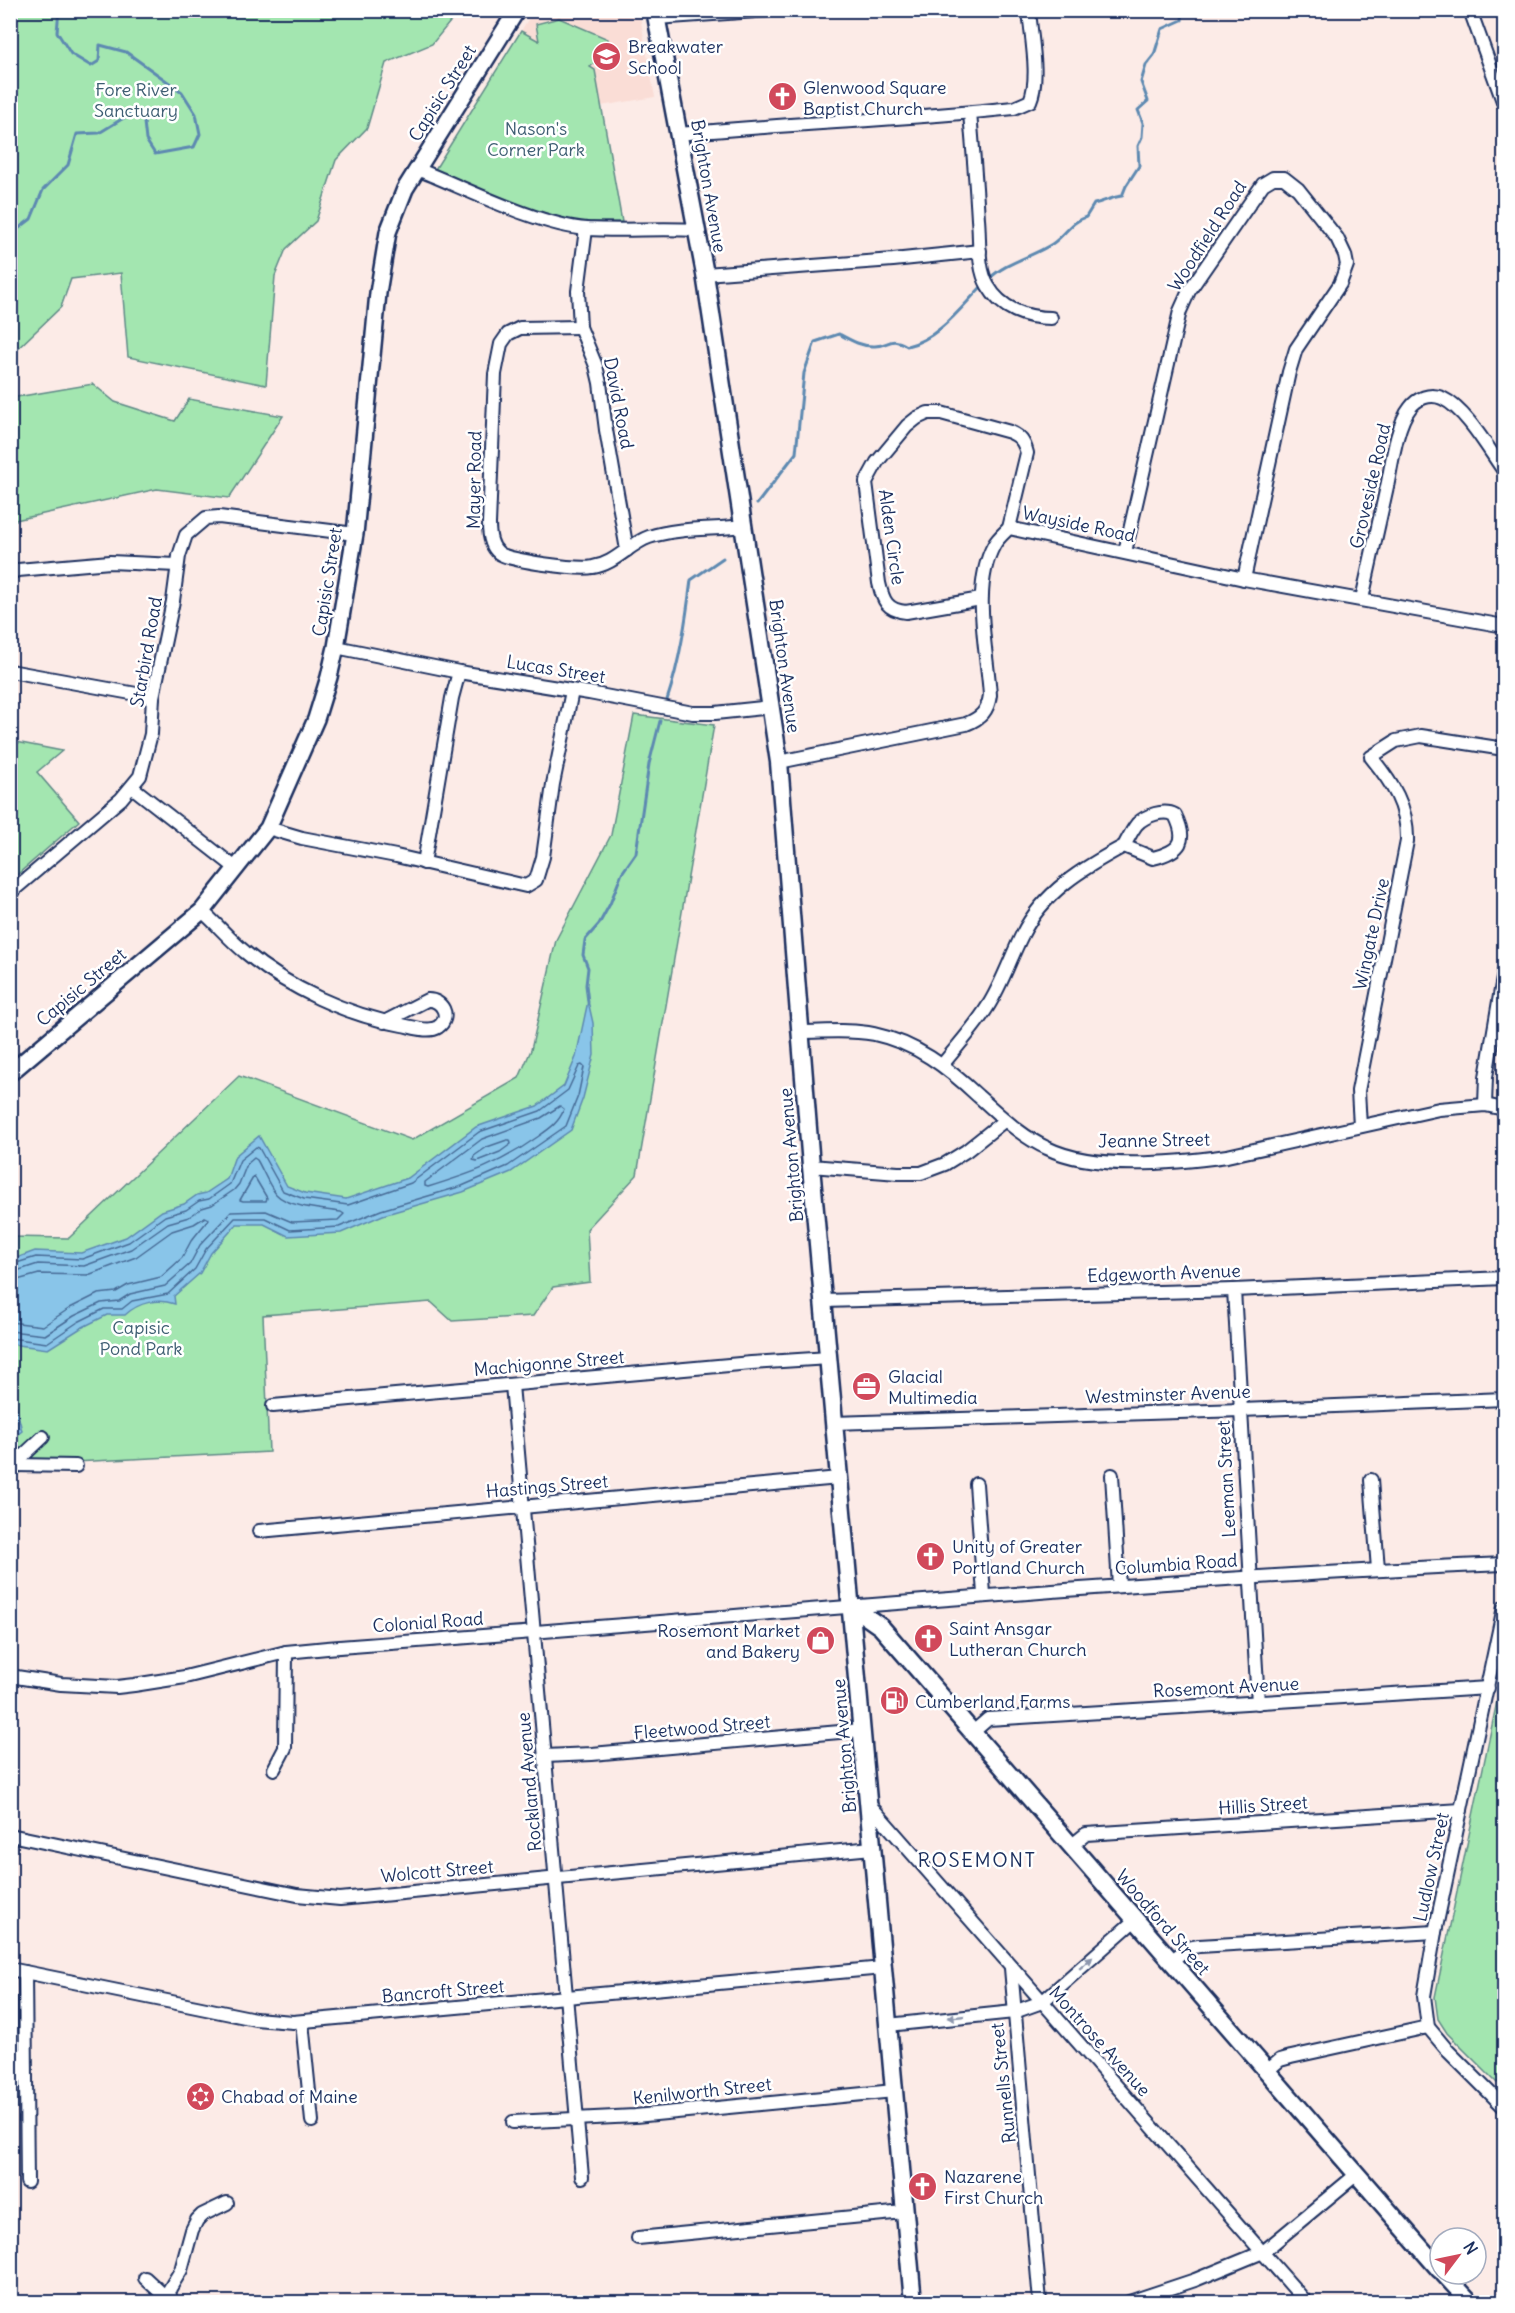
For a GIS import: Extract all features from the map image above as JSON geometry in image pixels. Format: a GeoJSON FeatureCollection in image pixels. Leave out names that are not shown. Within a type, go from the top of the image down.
{"type":"FeatureCollection","features":[{"type":"Feature","properties":{"kind":"main road","name":"Brighton Avenue"},"geometry":{"type":"LineString","coordinates":[[656,14],[705,274],[779,762],[833,1423],[913,2302]]}},
{"type":"Feature","properties":{"kind":"main road","name":"Woodford Street"},"geometry":{"type":"LineString","coordinates":[[851,1606],[881,1628],[1428,2256]]}},
{"type":"Feature","properties":{"kind":"main road"},"geometry":{"type":"LineString","coordinates":[[1455,2286],[1470,2302]]}},
{"type":"Feature","properties":{"kind":"street","name":"Capisic Street"},"geometry":{"type":"LineString","coordinates":[[10,1073],[202,911],[268,828],[316,719],[336,647],[355,534],[383,252],[388,232],[405,189],[517,10]]}},
{"type":"Feature","properties":{"kind":"street"},"geometry":{"type":"LineString","coordinates":[[656,14],[771,10]]}},
{"type":"Feature","properties":{"kind":"street"},"geometry":{"type":"LineString","coordinates":[[680,134],[758,126],[970,113],[1014,108],[1030,101],[1034,93],[1029,10]]}},
{"type":"Feature","properties":{"kind":"street"},"geometry":{"type":"LineString","coordinates":[[1470,10],[1504,104]]}},
{"type":"Feature","properties":{"kind":"street"},"geometry":{"type":"LineString","coordinates":[[970,113],[984,278],[1000,301],[1016,311],[1034,318],[1051,318]]}},
{"type":"Feature","properties":{"kind":"street"},"geometry":{"type":"LineString","coordinates":[[417,169],[564,225],[586,229],[697,230]]}},
{"type":"Feature","properties":{"kind":"street","name":"Woodfield Road"},"geometry":{"type":"LineString","coordinates":[[1125,552],[1180,311],[1189,291],[1263,184],[1273,178],[1284,178],[1298,189],[1337,238],[1347,265],[1340,284],[1296,349],[1244,579]]}},
{"type":"Feature","properties":{"kind":"street","name":"David Road"},"geometry":{"type":"LineString","coordinates":[[586,229],[578,291],[580,327],[596,366],[600,383],[627,550]]}},
{"type":"Feature","properties":{"kind":"street"},"geometry":{"type":"LineString","coordinates":[[705,274],[980,251]]}},
{"type":"Feature","properties":{"kind":"street","name":"Mayer Road"},"geometry":{"type":"LineString","coordinates":[[580,327],[520,328],[508,334],[501,344],[495,375],[489,534],[492,545],[499,553],[509,557],[570,568],[594,567],[618,557],[650,537],[694,529],[744,526]]}},
{"type":"Feature","properties":{"kind":"street","name":"Groveside Road"},"geometry":{"type":"LineString","coordinates":[[1362,599],[1404,417],[1410,407],[1419,399],[1430,395],[1449,402],[1468,421],[1504,471]]}},
{"type":"Feature","properties":{"kind":"street","name":"Alden Circle"},"geometry":{"type":"LineString","coordinates":[[981,599],[906,612],[895,611],[887,603],[882,596],[879,583],[866,482],[877,462],[907,426],[928,413],[941,413],[1010,432],[1019,436],[1025,443],[1027,453],[1010,528]]}},
{"type":"Feature","properties":{"kind":"street","name":"Starbird Road"},"geometry":{"type":"LineString","coordinates":[[10,893],[120,800],[140,776],[151,734],[153,697],[173,601],[177,565],[186,535],[206,518],[219,517],[242,518],[355,534]]}},
{"type":"Feature","properties":{"kind":"street","name":"Wayside Road"},"geometry":{"type":"LineString","coordinates":[[779,762],[966,724],[983,714],[990,695],[981,599],[987,562],[994,544],[1010,528],[1244,579],[1504,626]]}},
{"type":"Feature","properties":{"kind":"street"},"geometry":{"type":"LineString","coordinates":[[10,573],[110,562],[177,565]]}},
{"type":"Feature","properties":{"kind":"street","name":"Lucas Street"},"geometry":{"type":"LineString","coordinates":[[336,647],[459,672],[693,712],[715,713],[772,707]]}},
{"type":"Feature","properties":{"kind":"street"},"geometry":{"type":"LineString","coordinates":[[10,671],[153,697]]}},
{"type":"Feature","properties":{"kind":"street"},"geometry":{"type":"LineString","coordinates":[[424,863],[452,698],[459,672]]}},
{"type":"Feature","properties":{"kind":"street"},"geometry":{"type":"LineString","coordinates":[[268,828],[302,838],[526,886],[536,880],[543,856],[553,784],[572,691]]}},
{"type":"Feature","properties":{"kind":"street","name":"Wingate Drive"},"geometry":{"type":"LineString","coordinates":[[1360,1126],[1358,1091],[1406,849],[1407,833],[1404,809],[1397,793],[1371,757],[1396,741],[1421,736],[1504,749]]}},
{"type":"Feature","properties":{"kind":"street"},"geometry":{"type":"LineString","coordinates":[[132,787],[237,869]]}},
{"type":"Feature","properties":{"kind":"street"},"geometry":{"type":"LineString","coordinates":[[943,1064],[988,1006],[1023,934],[1043,905],[1069,879],[1124,846],[1138,824],[1159,813],[1168,812],[1175,815],[1183,836],[1181,844],[1153,858],[1124,846]]}},
{"type":"Feature","properties":{"kind":"street"},"geometry":{"type":"LineString","coordinates":[[202,911],[244,951],[273,973],[334,1004],[384,1022]]}},
{"type":"Feature","properties":{"kind":"street"},"geometry":{"type":"LineString","coordinates":[[1485,1105],[1486,1077],[1504,972]]}},
{"type":"Feature","properties":{"kind":"street","name":"Jeanne Street"},"geometry":{"type":"LineString","coordinates":[[801,1032],[873,1034],[909,1045],[943,1064],[1023,1135],[1049,1150],[1081,1158],[1112,1162],[1227,1156],[1439,1109],[1485,1105],[1504,1109]]}},
{"type":"Feature","properties":{"kind":"street"},"geometry":{"type":"LineString","coordinates":[[811,1166],[921,1173],[945,1164],[966,1151],[1005,1120]]}},
{"type":"Feature","properties":{"kind":"street","name":"Edgeworth Avenue"},"geometry":{"type":"LineString","coordinates":[[824,1301],[1234,1290],[1504,1278]]}},
{"type":"Feature","properties":{"kind":"street","name":"Leeman Street"},"geometry":{"type":"LineString","coordinates":[[1234,1290],[1258,1703]]}},
{"type":"Feature","properties":{"kind":"street","name":"Machigonne Street"},"geometry":{"type":"LineString","coordinates":[[273,1406],[829,1358]]}},
{"type":"Feature","properties":{"kind":"street","name":"Rockland Avenue"},"geometry":{"type":"LineString","coordinates":[[512,1385],[582,2177]]}},
{"type":"Feature","properties":{"kind":"street","name":"Westminster Avenue"},"geometry":{"type":"LineString","coordinates":[[833,1423],[1504,1399]]}},
{"type":"Feature","properties":{"kind":"street"},"geometry":{"type":"LineString","coordinates":[[13,1466],[42,1437]]}},
{"type":"Feature","properties":{"kind":"street"},"geometry":{"type":"LineString","coordinates":[[13,1466],[76,1466]]}},
{"type":"Feature","properties":{"kind":"street"},"geometry":{"type":"LineString","coordinates":[[1112,1475],[1119,1586]]}},
{"type":"Feature","properties":{"kind":"street","name":"Hastings Street"},"geometry":{"type":"LineString","coordinates":[[259,1531],[839,1478]]}},
{"type":"Feature","properties":{"kind":"street"},"geometry":{"type":"LineString","coordinates":[[1371,1480],[1378,1569]]}},
{"type":"Feature","properties":{"kind":"street"},"geometry":{"type":"LineString","coordinates":[[976,1484],[984,1594]]}},
{"type":"Feature","properties":{"kind":"street","name":"Columbia Road"},"geometry":{"type":"LineString","coordinates":[[851,1606],[984,1594],[1249,1576],[1504,1564]]}},
{"type":"Feature","properties":{"kind":"street","name":"Colonial Road"},"geometry":{"type":"LineString","coordinates":[[10,1676],[32,1681],[77,1685],[134,1685],[177,1679],[286,1652],[851,1606]]}},
{"type":"Feature","properties":{"kind":"street","name":"Ludlow Street"},"geometry":{"type":"LineString","coordinates":[[1428,2027],[1424,1996],[1435,1932],[1504,1607]]}},
{"type":"Feature","properties":{"kind":"street"},"geometry":{"type":"LineString","coordinates":[[274,1769],[285,1748],[286,1652]]}},
{"type":"Feature","properties":{"kind":"street","name":"Rosemont Avenue"},"geometry":{"type":"LineString","coordinates":[[972,1733],[988,1719],[1488,1688]]}},
{"type":"Feature","properties":{"kind":"street","name":"Fleetwood Street"},"geometry":{"type":"LineString","coordinates":[[545,1756],[592,1754],[862,1730]]}},
{"type":"Feature","properties":{"kind":"street","name":"Montrose Avenue"},"geometry":{"type":"LineString","coordinates":[[868,1803],[1306,2302]]}},
{"type":"Feature","properties":{"kind":"street","name":"Hillis Street"},"geometry":{"type":"LineString","coordinates":[[1071,1846],[1086,1834],[1461,1810]]}},
{"type":"Feature","properties":{"kind":"street","name":"Wolcott Street"},"geometry":{"type":"LineString","coordinates":[[10,1835],[321,1898],[340,1899],[872,1848]]}},
{"type":"Feature","properties":{"kind":"street"},"geometry":{"type":"LineString","coordinates":[[888,2025],[1014,2012],[1042,2002],[1135,1920]]}},
{"type":"Feature","properties":{"kind":"street"},"geometry":{"type":"LineString","coordinates":[[1170,1961],[1188,1948],[1198,1946],[1435,1932]]}},
{"type":"Feature","properties":{"kind":"street","name":"Bancroft Street"},"geometry":{"type":"LineString","coordinates":[[10,1969],[255,2019],[302,2022],[883,1968]]}},
{"type":"Feature","properties":{"kind":"street","name":"Runnells Street"},"geometry":{"type":"LineString","coordinates":[[1011,1968],[1040,2302]]}},
{"type":"Feature","properties":{"kind":"street"},"geometry":{"type":"LineString","coordinates":[[24,1972],[27,2182]]}},
{"type":"Feature","properties":{"kind":"street"},"geometry":{"type":"LineString","coordinates":[[302,2022],[312,2121]]}},
{"type":"Feature","properties":{"kind":"street"},"geometry":{"type":"LineString","coordinates":[[1267,2071],[1280,2060],[1428,2027],[1448,2051],[1504,2107]]}},
{"type":"Feature","properties":{"kind":"street","name":"Kenilworth Street"},"geometry":{"type":"LineString","coordinates":[[513,2122],[577,2121],[894,2091]]}},
{"type":"Feature","properties":{"kind":"street"},"geometry":{"type":"LineString","coordinates":[[1129,2302],[1195,2280],[1263,2253],[1357,2174]]}},
{"type":"Feature","properties":{"kind":"street"},"geometry":{"type":"LineString","coordinates":[[170,2302],[169,2290],[181,2270],[196,2220],[227,2204]]}},
{"type":"Feature","properties":{"kind":"street"},"geometry":{"type":"LineString","coordinates":[[638,2238],[904,2212]]}},
{"type":"Feature","properties":{"kind":"street"},"geometry":{"type":"LineString","coordinates":[[145,2278],[170,2302]]}},
{"type":"Feature","properties":{"kind":"shaded area","name":"Breakwater School"},"geometry":{"type":"Polygon","coordinates":[[[533,11],[639,11],[655,97],[601,106],[595,70],[521,31],[533,11]]]}},
{"type":"Feature","properties":{"kind":"green space","name":"Fore River Sanctuary"},"geometry":{"type":"Polygon","coordinates":[[[11,10],[459,11],[432,44],[386,63],[367,128],[336,160],[316,221],[286,249],[275,276],[266,385],[128,357],[121,273],[71,279],[61,307],[11,355],[11,10]]]}},
{"type":"Feature","properties":{"kind":"green space","name":"Nason's Corner Park"},"geometry":{"type":"Polygon","coordinates":[[[559,18],[608,39],[610,50],[590,67],[595,70],[622,222],[572,222],[529,212],[434,171],[521,31],[539,41],[536,24],[559,18]]]}},
{"type":"Feature","properties":{"kind":"green space"},"geometry":{"type":"Polygon","coordinates":[[[93,384],[115,402],[175,421],[189,399],[283,416],[229,498],[157,489],[11,521],[11,398],[93,384]]]}},
{"type":"Feature","properties":{"kind":"green space","name":"Capisic Pond Park"},"geometry":{"type":"Polygon","coordinates":[[[634,715],[714,725],[637,1175],[587,1229],[590,1282],[553,1287],[533,1316],[452,1321],[431,1302],[263,1315],[269,1452],[35,1464],[11,1478],[11,1237],[69,1238],[239,1076],[412,1140],[519,1078],[531,1050],[556,940],[611,835],[634,715]]]}},
{"type":"Feature","properties":{"kind":"green space"},"geometry":{"type":"Polygon","coordinates":[[[11,741],[62,751],[37,772],[79,821],[11,880],[11,741]]]}},
{"type":"Feature","properties":{"kind":"green space"},"geometry":{"type":"Polygon","coordinates":[[[1504,1668],[1504,2076],[1497,2083],[1447,2033],[1438,2019],[1435,1997],[1504,1668]]]}},
{"type":"Feature","properties":{"kind":"water"},"geometry":{"type":"Polygon","coordinates":[[[588,1001],[593,1023],[594,1055],[583,1098],[571,1130],[511,1172],[463,1192],[383,1215],[341,1233],[288,1236],[264,1224],[237,1224],[211,1253],[200,1273],[174,1296],[175,1304],[155,1301],[142,1304],[125,1315],[107,1315],[48,1349],[11,1344],[11,1260],[35,1251],[81,1253],[126,1237],[162,1211],[184,1204],[227,1179],[235,1156],[259,1136],[287,1186],[305,1193],[346,1199],[408,1178],[476,1127],[537,1106],[564,1086],[576,1057],[588,1001]]]}},
{"type":"Feature","properties":{"kind":"water"},"geometry":{"type":"Polygon","coordinates":[[[11,1394],[15,1401],[22,1431],[11,1440],[11,1394]]]}},
{"type":"Feature","properties":{"kind":"waterway"},"geometry":{"type":"LineString","coordinates":[[10,235],[31,219],[43,190],[68,165],[77,134],[99,133],[135,111],[143,113],[146,140],[155,154],[194,147],[200,134],[196,114],[182,92],[126,52],[100,45],[99,61],[91,66],[71,54],[57,32],[59,10]]}},
{"type":"Feature","properties":{"kind":"waterway"},"geometry":{"type":"LineString","coordinates":[[989,279],[1003,268],[1052,244],[1076,222],[1086,217],[1094,204],[1122,196],[1139,166],[1138,146],[1142,137],[1143,123],[1138,110],[1148,101],[1141,82],[1146,65],[1154,55],[1162,29],[1182,20],[1183,10]]}},
{"type":"Feature","properties":{"kind":"waterway"},"geometry":{"type":"LineString","coordinates":[[757,504],[796,453],[804,373],[815,342],[839,334],[856,343],[870,346],[893,341],[907,346],[919,342],[949,321],[984,284]]}},
{"type":"Feature","properties":{"kind":"waterway"},"geometry":{"type":"LineString","coordinates":[[667,700],[679,655],[691,580],[723,558]]}},
{"type":"Feature","properties":{"kind":"waterway"},"geometry":{"type":"LineString","coordinates":[[588,1002],[586,985],[588,968],[583,955],[585,940],[599,924],[610,904],[622,873],[636,853],[649,764],[660,721]]}},
{"type":"Feature","properties":{"kind":"place","name":"Breakwater School"},"geometry":{"type":"Point","coordinates":[607,56]}},
{"type":"Feature","properties":{"kind":"place","name":"Glenwood Square Baptist Church"},"geometry":{"type":"Point","coordinates":[782,97]}},
{"type":"Feature","properties":{"kind":"place","name":"Glacial Multimedia"},"geometry":{"type":"Point","coordinates":[867,1386]}},
{"type":"Feature","properties":{"kind":"place","name":"Unity of Greater Portland Church"},"geometry":{"type":"Point","coordinates":[931,1556]}},
{"type":"Feature","properties":{"kind":"place","name":"Saint Ansgar Lutheran Church"},"geometry":{"type":"Point","coordinates":[928,1638]}},
{"type":"Feature","properties":{"kind":"place","name":"Rosemont Market and Bakery"},"geometry":{"type":"Point","coordinates":[821,1640]}},
{"type":"Feature","properties":{"kind":"place","name":"Cumberland Farms"},"geometry":{"type":"Point","coordinates":[894,1701]}},
{"type":"Feature","properties":{"kind":"place","name":"Chabad of Maine"},"geometry":{"type":"Point","coordinates":[200,2096]}},
{"type":"Feature","properties":{"kind":"place","name":"Nazarene First Church"},"geometry":{"type":"Point","coordinates":[923,2186]}},
{"type":"Feature","properties":{"kind":"district","name":"ROSEMONT"},"geometry":{"type":"Point","coordinates":[977,1859]}}]}
